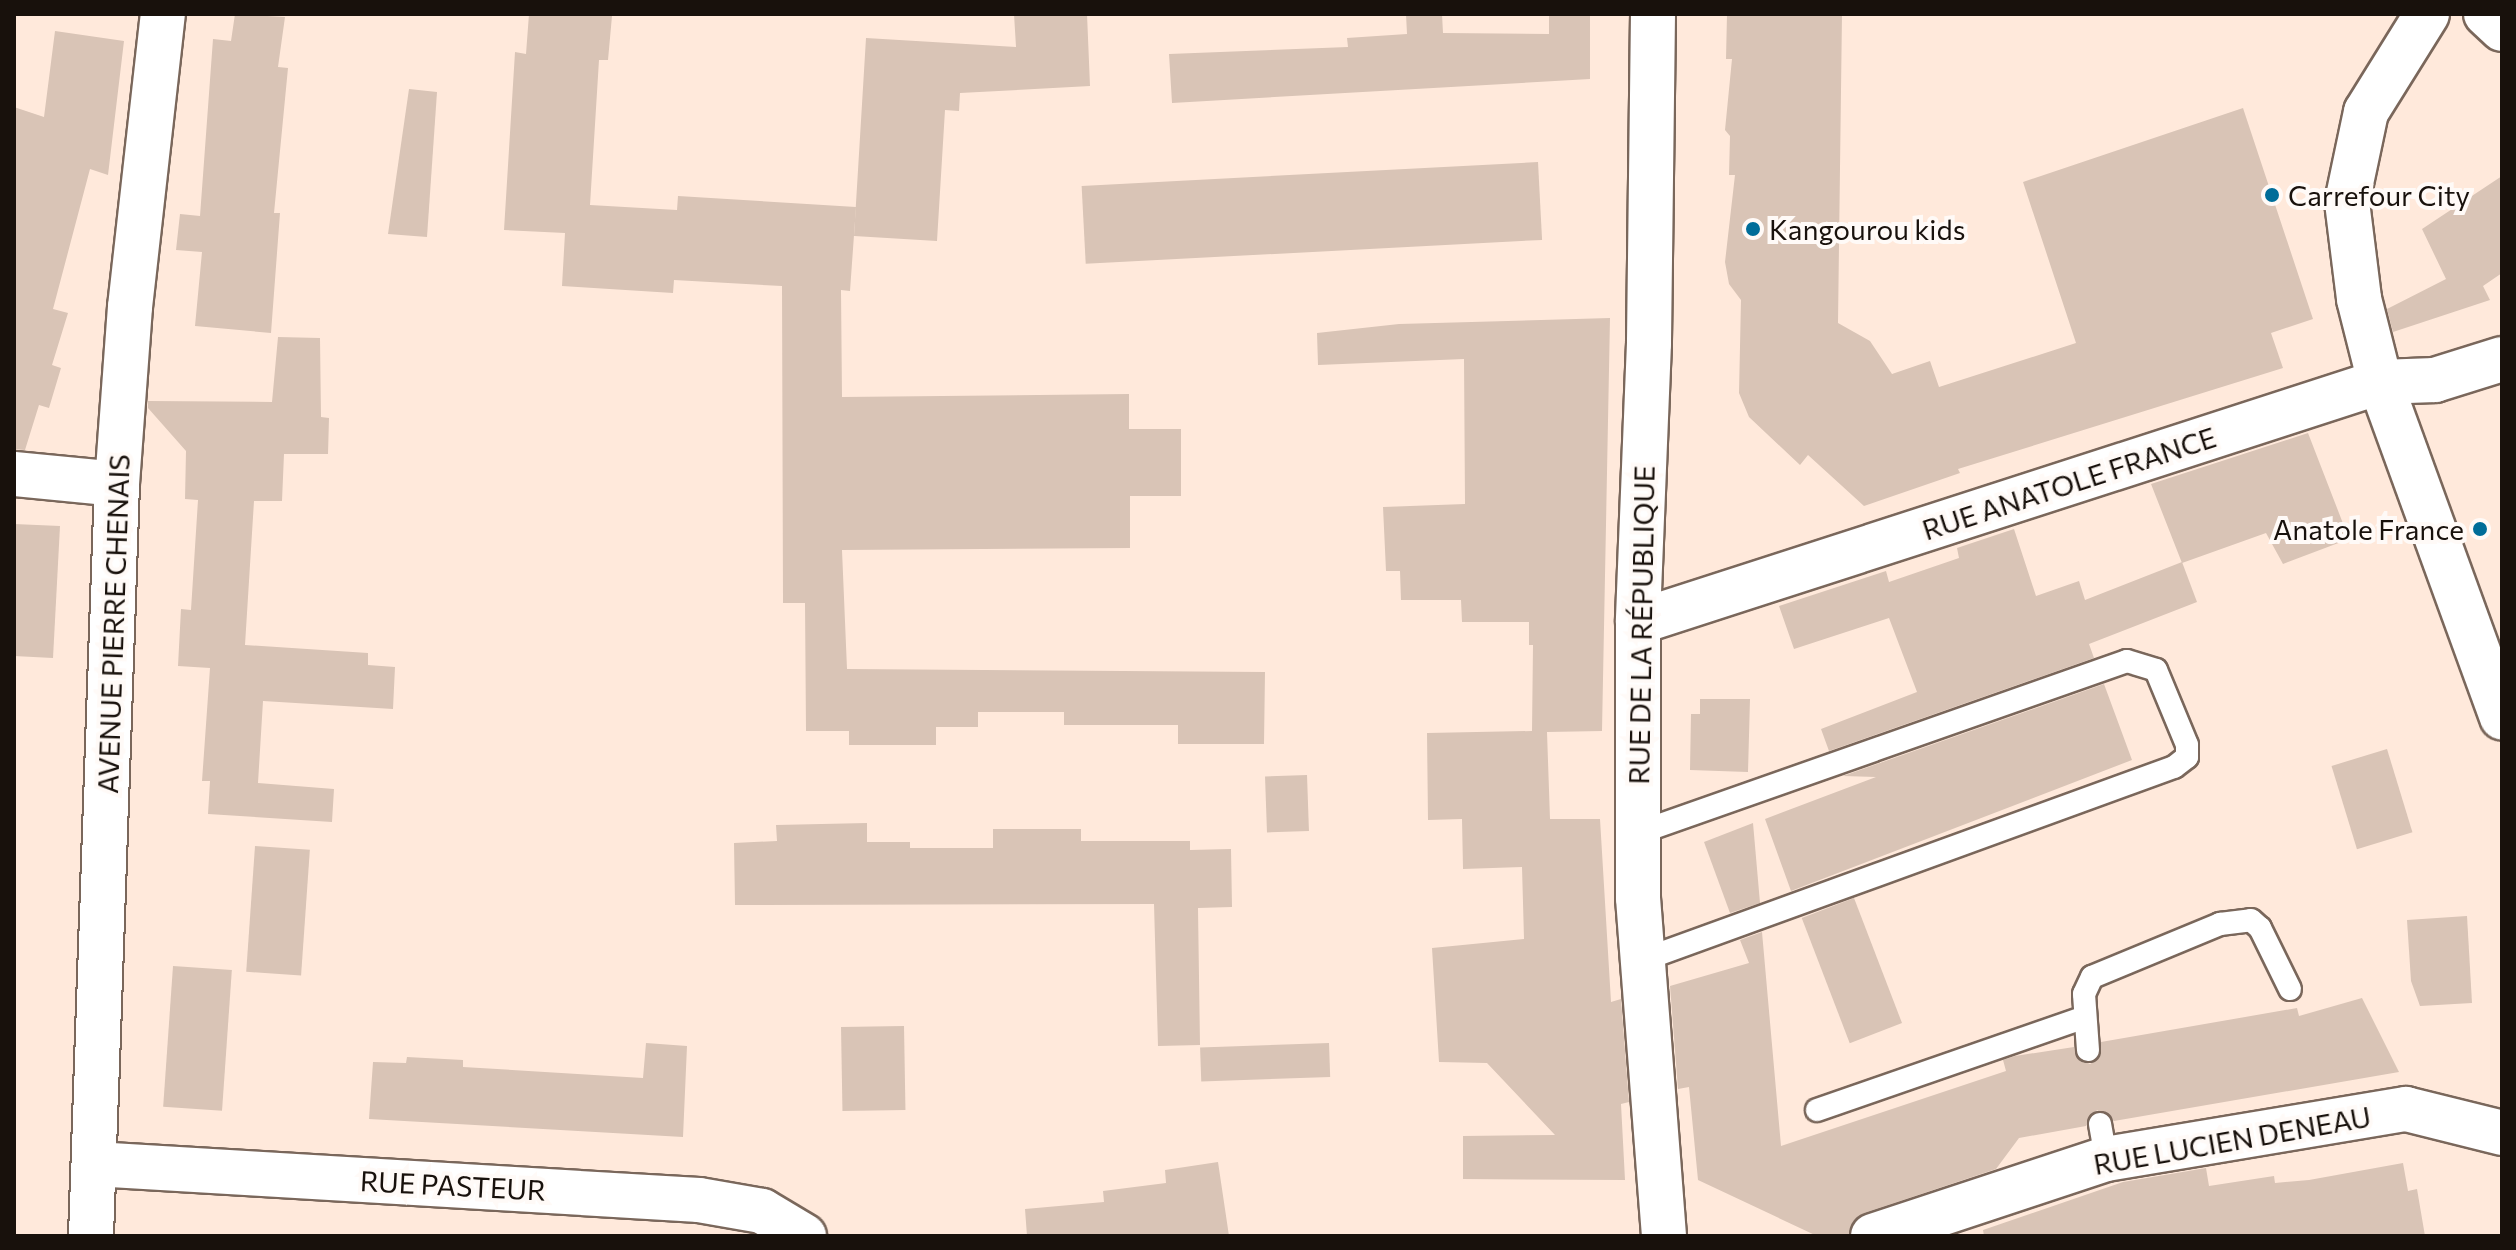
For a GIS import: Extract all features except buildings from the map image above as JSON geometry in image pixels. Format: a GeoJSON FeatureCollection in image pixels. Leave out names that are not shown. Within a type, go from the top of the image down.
{"type":"FeatureCollection","features":[{"type":"Feature","properties":{"kind":"street","name":"AVENUE PIERRE CHENAIS"},"geometry":{"type":"LineString","coordinates":[[91,1236],[117,484],[130,307],[163,14]]}},
{"type":"Feature","properties":{"kind":"street","name":"RUE DE LA RÉPUBLIQUE"},"geometry":{"type":"LineString","coordinates":[[1653,14],[1649,343],[1638,622],[1638,833],[1643,960],[1664,1236]]}},
{"type":"Feature","properties":{"kind":"street"},"geometry":{"type":"LineString","coordinates":[[2427,14],[2366,112],[2347,202],[2359,299],[2380,382],[2502,717]]}},
{"type":"Feature","properties":{"kind":"street"},"geometry":{"type":"LineString","coordinates":[[2486,14],[2502,29]]}},
{"type":"Feature","properties":{"kind":"street","name":"RUE ANATOLE FRANCE"},"geometry":{"type":"LineString","coordinates":[[1638,622],[2380,382],[2435,380],[2502,359]]}},
{"type":"Feature","properties":{"kind":"street"},"geometry":{"type":"LineString","coordinates":[[14,474],[117,484]]}},
{"type":"Feature","properties":{"kind":"street","name":"RUE LUCIEN DENEAU"},"geometry":{"type":"LineString","coordinates":[[1873,1236],[2103,1141],[2406,1109],[2502,1133]]}},
{"type":"Feature","properties":{"kind":"street","name":"RUE PASTEUR"},"geometry":{"type":"LineString","coordinates":[[94,1164],[699,1200],[762,1211],[804,1236]]}},
{"type":"Feature","properties":{"kind":"lane"},"geometry":{"type":"LineString","coordinates":[[1638,833],[2127,661],[2156,670],[2187,745],[2187,757],[2174,767],[1643,960]]}},
{"type":"Feature","properties":{"kind":"lane"},"geometry":{"type":"LineString","coordinates":[[2088,1050],[2083,1018],[2084,994],[2092,977],[2145,951],[2235,920],[2251,920],[2260,928],[2290,989]]}},
{"type":"Feature","properties":{"kind":"lane"},"geometry":{"type":"LineString","coordinates":[[1817,1110],[2083,1018]]}},
{"type":"Feature","properties":{"kind":"place","name":"Carrefour City"},"geometry":{"type":"Point","coordinates":[2272,195]}},
{"type":"Feature","properties":{"kind":"place","name":"Kangourou kids"},"geometry":{"type":"Point","coordinates":[1753,229]}},
{"type":"Feature","properties":{"kind":"place","name":"Anatole France"},"geometry":{"type":"Point","coordinates":[2480,529]}}]}
